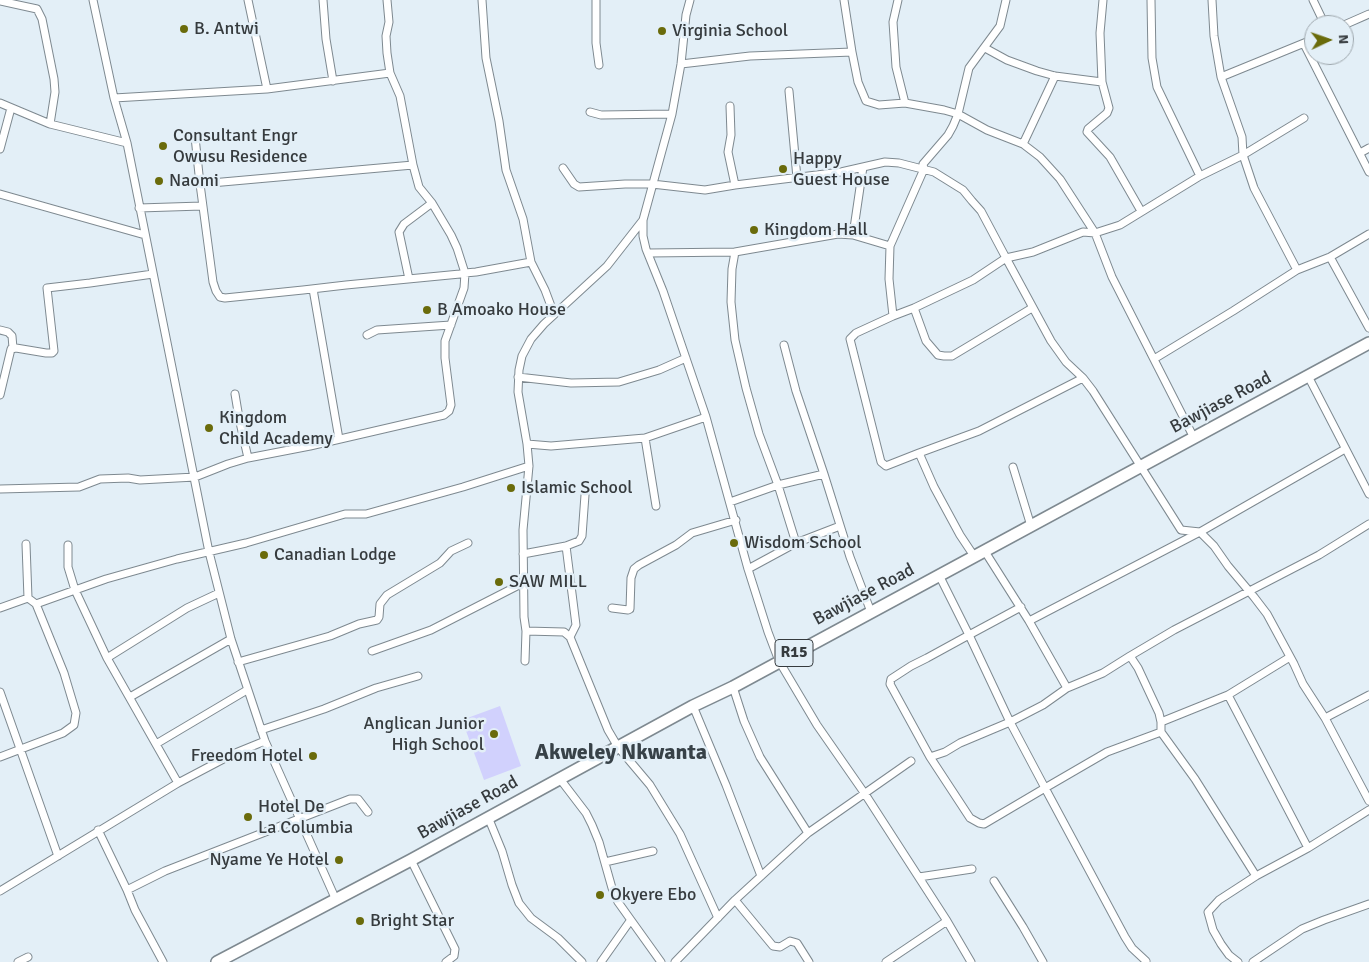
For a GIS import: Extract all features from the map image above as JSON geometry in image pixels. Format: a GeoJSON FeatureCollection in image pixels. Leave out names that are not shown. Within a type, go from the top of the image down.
{"type":"FeatureCollection","features":[{"type":"Feature","properties":{"kind":"main road","name":"Bawjiase Road"},"geometry":{"type":"LineString","coordinates":[[217,962],[411,860],[693,706],[733,687],[1369,343]]}},
{"type":"Feature","properties":{"kind":"street"},"geometry":{"type":"LineString","coordinates":[[94,0],[114,98],[126,143],[209,552],[230,638],[265,741],[336,900]]}},
{"type":"Feature","properties":{"kind":"street"},"geometry":{"type":"LineString","coordinates":[[248,0],[267,89]]}},
{"type":"Feature","properties":{"kind":"street"},"geometry":{"type":"LineString","coordinates":[[323,0],[326,39],[333,81]]}},
{"type":"Feature","properties":{"kind":"street"},"geometry":{"type":"LineString","coordinates":[[0,489],[79,487],[100,479],[128,478],[140,480],[194,477],[248,458],[444,415],[449,411],[451,405],[445,358],[445,341],[464,288],[465,274],[461,258],[451,235],[432,203],[419,186],[413,165],[400,96],[390,73],[386,36],[389,22],[387,0]]}},
{"type":"Feature","properties":{"kind":"street"},"geometry":{"type":"LineString","coordinates":[[482,0],[486,58],[499,121],[506,170],[523,219],[531,262],[554,314]]}},
{"type":"Feature","properties":{"kind":"street"},"geometry":{"type":"LineString","coordinates":[[596,0],[596,43],[599,65]]}},
{"type":"Feature","properties":{"kind":"street"},"geometry":{"type":"LineString","coordinates":[[690,0],[686,14],[681,64],[672,114],[643,220],[643,236],[706,417],[748,568],[779,661],[817,725],[919,877],[971,962]]}},
{"type":"Feature","properties":{"kind":"street"},"geometry":{"type":"LineString","coordinates":[[844,0],[858,82],[866,101],[879,105],[905,103],[958,114],[987,130],[1023,144],[1040,156],[1058,176],[1095,233],[1112,277],[1194,438]]}},
{"type":"Feature","properties":{"kind":"street"},"geometry":{"type":"LineString","coordinates":[[898,0],[893,22],[896,67],[905,103]]}},
{"type":"Feature","properties":{"kind":"street"},"geometry":{"type":"LineString","coordinates":[[893,316],[889,279],[890,246],[924,169],[923,164],[953,126],[958,114],[969,68],[1000,26],[1006,0]]}},
{"type":"Feature","properties":{"kind":"street"},"geometry":{"type":"LineString","coordinates":[[1103,0],[1100,33],[1102,82],[1109,108],[1107,113],[1087,132],[1110,157],[1141,211]]}},
{"type":"Feature","properties":{"kind":"street"},"geometry":{"type":"LineString","coordinates":[[1151,0],[1152,58],[1157,87],[1200,176]]}},
{"type":"Feature","properties":{"kind":"street"},"geometry":{"type":"LineString","coordinates":[[1212,0],[1214,36],[1221,77],[1242,137],[1243,155],[1254,188],[1298,270]]}},
{"type":"Feature","properties":{"kind":"street"},"geometry":{"type":"LineString","coordinates":[[1314,0],[1321,15]]}},
{"type":"Feature","properties":{"kind":"street"},"geometry":{"type":"LineString","coordinates":[[0,1],[30,6],[37,10],[42,19],[55,92],[50,124]]}},
{"type":"Feature","properties":{"kind":"street"},"geometry":{"type":"LineString","coordinates":[[1354,21],[1369,14]]}},
{"type":"Feature","properties":{"kind":"street"},"geometry":{"type":"LineString","coordinates":[[1221,77],[1304,44]]}},
{"type":"Feature","properties":{"kind":"street"},"geometry":{"type":"LineString","coordinates":[[985,48],[1007,60],[1037,71],[1056,76],[1102,82]]}},
{"type":"Feature","properties":{"kind":"street"},"geometry":{"type":"LineString","coordinates":[[681,64],[750,56],[852,52]]}},
{"type":"Feature","properties":{"kind":"street"},"geometry":{"type":"LineString","coordinates":[[1315,65],[1369,172]]}},
{"type":"Feature","properties":{"kind":"street"},"geometry":{"type":"LineString","coordinates":[[114,98],[267,89],[390,73]]}},
{"type":"Feature","properties":{"kind":"street"},"geometry":{"type":"LineString","coordinates":[[1023,144],[1056,76]]}},
{"type":"Feature","properties":{"kind":"street"},"geometry":{"type":"LineString","coordinates":[[790,91],[797,178]]}},
{"type":"Feature","properties":{"kind":"street"},"geometry":{"type":"LineString","coordinates":[[0,103],[50,124],[126,143]]}},
{"type":"Feature","properties":{"kind":"street"},"geometry":{"type":"LineString","coordinates":[[730,106],[728,152],[735,185]]}},
{"type":"Feature","properties":{"kind":"street"},"geometry":{"type":"LineString","coordinates":[[0,149],[11,108]]}},
{"type":"Feature","properties":{"kind":"street"},"geometry":{"type":"LineString","coordinates":[[590,112],[601,115],[672,114]]}},
{"type":"Feature","properties":{"kind":"street"},"geometry":{"type":"LineString","coordinates":[[1083,378],[979,431],[886,466],[881,462],[850,339],[856,333],[973,280],[1006,258],[1033,252],[1083,232],[1095,233],[1120,225],[1200,176],[1243,155],[1304,118]]}},
{"type":"Feature","properties":{"kind":"street"},"geometry":{"type":"LineString","coordinates":[[195,137],[202,206],[213,282],[220,297],[465,274],[531,262]]}},
{"type":"Feature","properties":{"kind":"street"},"geometry":{"type":"LineString","coordinates":[[1360,153],[1369,148]]}},
{"type":"Feature","properties":{"kind":"street"},"geometry":{"type":"LineString","coordinates":[[563,168],[574,184],[579,187],[652,184],[705,190],[841,172],[885,162],[899,163],[934,172],[963,190],[981,211],[1051,341],[1060,355],[1083,378],[1181,530],[1200,532],[1214,546],[1267,614],[1303,684],[1326,718],[1369,802]]}},
{"type":"Feature","properties":{"kind":"street"},"geometry":{"type":"LineString","coordinates":[[200,184],[413,165]]}},
{"type":"Feature","properties":{"kind":"street"},"geometry":{"type":"LineString","coordinates":[[853,235],[863,167]]}},
{"type":"Feature","properties":{"kind":"street"},"geometry":{"type":"LineString","coordinates":[[0,194],[145,235]]}},
{"type":"Feature","properties":{"kind":"street"},"geometry":{"type":"LineString","coordinates":[[409,279],[399,232],[404,224],[432,203]]}},
{"type":"Feature","properties":{"kind":"street"},"geometry":{"type":"LineString","coordinates":[[139,208],[202,206]]}},
{"type":"Feature","properties":{"kind":"street"},"geometry":{"type":"LineString","coordinates":[[525,661],[526,631],[523,554],[528,466],[527,444],[518,392],[518,377],[522,356],[544,324],[607,266],[643,220]]}},
{"type":"Feature","properties":{"kind":"street"},"geometry":{"type":"LineString","coordinates":[[649,254],[735,252],[838,234],[853,235],[890,246]]}},
{"type":"Feature","properties":{"kind":"street"},"geometry":{"type":"LineString","coordinates":[[1154,359],[1298,270],[1330,257],[1369,234]]}},
{"type":"Feature","properties":{"kind":"street"},"geometry":{"type":"LineString","coordinates":[[735,252],[732,269],[731,302],[735,340],[759,434],[796,543]]}},
{"type":"Feature","properties":{"kind":"street"},"geometry":{"type":"LineString","coordinates":[[1330,257],[1369,328]]}},
{"type":"Feature","properties":{"kind":"street"},"geometry":{"type":"LineString","coordinates":[[13,348],[46,353],[54,351],[47,288],[153,274]]}},
{"type":"Feature","properties":{"kind":"street"},"geometry":{"type":"LineString","coordinates":[[313,289],[339,439]]}},
{"type":"Feature","properties":{"kind":"street"},"geometry":{"type":"LineString","coordinates":[[914,308],[926,341],[938,355],[944,356],[957,353],[1032,308]]}},
{"type":"Feature","properties":{"kind":"street"},"geometry":{"type":"LineString","coordinates":[[367,335],[377,330],[451,325]]}},
{"type":"Feature","properties":{"kind":"street"},"geometry":{"type":"LineString","coordinates":[[0,330],[8,332],[12,336],[13,348],[10,351],[0,395]]}},
{"type":"Feature","properties":{"kind":"street"},"geometry":{"type":"LineString","coordinates":[[784,345],[796,391],[850,556],[871,612]]}},
{"type":"Feature","properties":{"kind":"street"},"geometry":{"type":"LineString","coordinates":[[518,377],[571,383],[619,382],[659,370],[686,358]]}},
{"type":"Feature","properties":{"kind":"street"},"geometry":{"type":"LineString","coordinates":[[1308,376],[1369,494]]}},
{"type":"Feature","properties":{"kind":"street"},"geometry":{"type":"LineString","coordinates":[[235,394],[248,458]]}},
{"type":"Feature","properties":{"kind":"street"},"geometry":{"type":"LineString","coordinates":[[527,444],[551,446],[644,438],[706,417]]}},
{"type":"Feature","properties":{"kind":"street"},"geometry":{"type":"LineString","coordinates":[[644,438],[656,506]]}},
{"type":"Feature","properties":{"kind":"street"},"geometry":{"type":"LineString","coordinates":[[1029,621],[1200,532],[1345,449]]}},
{"type":"Feature","properties":{"kind":"street"},"geometry":{"type":"LineString","coordinates":[[919,453],[934,487],[960,535],[979,553],[1021,607],[1068,688]]}},
{"type":"Feature","properties":{"kind":"street"},"geometry":{"type":"LineString","coordinates":[[36,604],[106,579],[177,559],[209,552],[345,514],[366,514],[463,487],[528,466]]}},
{"type":"Feature","properties":{"kind":"street"},"geometry":{"type":"LineString","coordinates":[[1013,467],[1031,526]]}},
{"type":"Feature","properties":{"kind":"street"},"geometry":{"type":"LineString","coordinates":[[730,502],[778,486],[824,474]]}},
{"type":"Feature","properties":{"kind":"street"},"geometry":{"type":"LineString","coordinates":[[523,554],[566,546],[579,541],[582,536],[585,495]]}},
{"type":"Feature","properties":{"kind":"street"},"geometry":{"type":"LineString","coordinates":[[612,608],[628,610],[630,608],[632,578],[634,569],[639,565],[676,545],[692,533],[736,520]]}},
{"type":"Feature","properties":{"kind":"street"},"geometry":{"type":"LineString","coordinates":[[930,757],[1010,722],[1043,705],[1068,688],[1104,673],[1174,630],[1318,555],[1369,524]]}},
{"type":"Feature","properties":{"kind":"street"},"geometry":{"type":"LineString","coordinates":[[748,568],[796,543],[840,526]]}},
{"type":"Feature","properties":{"kind":"street"},"geometry":{"type":"LineString","coordinates":[[238,662],[330,636],[359,624],[377,620],[380,604],[387,595],[440,563],[451,551],[468,543]]}},
{"type":"Feature","properties":{"kind":"street"},"geometry":{"type":"LineString","coordinates":[[26,544],[28,598]]}},
{"type":"Feature","properties":{"kind":"street"},"geometry":{"type":"LineString","coordinates":[[68,544],[68,567],[75,590],[108,658],[178,783]]}},
{"type":"Feature","properties":{"kind":"street"},"geometry":{"type":"LineString","coordinates":[[566,546],[576,625],[570,636]]}},
{"type":"Feature","properties":{"kind":"street"},"geometry":{"type":"LineString","coordinates":[[938,575],[1010,722],[1125,937],[1132,948],[1146,962]]}},
{"type":"Feature","properties":{"kind":"street"},"geometry":{"type":"LineString","coordinates":[[372,650],[431,630],[523,583]]}},
{"type":"Feature","properties":{"kind":"street"},"geometry":{"type":"LineString","coordinates":[[108,658],[187,608],[219,593]]}},
{"type":"Feature","properties":{"kind":"street"},"geometry":{"type":"LineString","coordinates":[[0,757],[63,733],[74,725],[76,713],[64,673],[36,604],[28,598]]}},
{"type":"Feature","properties":{"kind":"street"},"geometry":{"type":"LineString","coordinates":[[0,608],[28,598]]}},
{"type":"Feature","properties":{"kind":"street"},"geometry":{"type":"LineString","coordinates":[[1021,607],[911,666],[891,679],[890,684],[930,757],[970,818],[984,824],[1107,752],[1161,732]]}},
{"type":"Feature","properties":{"kind":"street"},"geometry":{"type":"LineString","coordinates":[[526,631],[564,632],[570,636],[608,730],[618,747],[650,785],[680,834],[718,918]]}},
{"type":"Feature","properties":{"kind":"street"},"geometry":{"type":"LineString","coordinates":[[130,697],[230,638]]}},
{"type":"Feature","properties":{"kind":"street"},"geometry":{"type":"LineString","coordinates":[[1130,656],[1150,690],[1160,712],[1161,732],[1195,779],[1256,876]]}},
{"type":"Feature","properties":{"kind":"street"},"geometry":{"type":"LineString","coordinates":[[1161,722],[1228,695],[1290,657]]}},
{"type":"Feature","properties":{"kind":"street"},"geometry":{"type":"LineString","coordinates":[[261,730],[324,709],[376,688],[418,676]]}},
{"type":"Feature","properties":{"kind":"street"},"geometry":{"type":"LineString","coordinates":[[733,687],[744,721],[760,757],[808,833]]}},
{"type":"Feature","properties":{"kind":"street"},"geometry":{"type":"LineString","coordinates":[[156,744],[247,690]]}},
{"type":"Feature","properties":{"kind":"street"},"geometry":{"type":"LineString","coordinates":[[0,692],[58,856]]}},
{"type":"Feature","properties":{"kind":"street"},"geometry":{"type":"LineString","coordinates":[[1228,695],[1308,848]]}},
{"type":"Feature","properties":{"kind":"street"},"geometry":{"type":"LineString","coordinates":[[1326,718],[1369,695]]}},
{"type":"Feature","properties":{"kind":"street"},"geometry":{"type":"LineString","coordinates":[[693,706],[761,876]]}},
{"type":"Feature","properties":{"kind":"street"},"geometry":{"type":"LineString","coordinates":[[0,891],[178,783],[233,754],[265,741]]}},
{"type":"Feature","properties":{"kind":"street"},"geometry":{"type":"LineString","coordinates":[[675,962],[735,900],[808,833],[910,761]]}},
{"type":"Feature","properties":{"kind":"street"},"geometry":{"type":"LineString","coordinates":[[560,779],[586,813],[599,842],[618,902],[660,962]]}},
{"type":"Feature","properties":{"kind":"street"},"geometry":{"type":"LineString","coordinates":[[127,890],[164,871],[300,817],[355,798],[358,799],[368,812]]}},
{"type":"Feature","properties":{"kind":"street"},"geometry":{"type":"LineString","coordinates":[[1238,962],[1229,955],[1221,944],[1213,930],[1208,912],[1219,900],[1256,876],[1308,848],[1369,810]]}},
{"type":"Feature","properties":{"kind":"street"},"geometry":{"type":"LineString","coordinates":[[488,817],[502,850],[519,903],[531,918],[558,938],[582,962]]}},
{"type":"Feature","properties":{"kind":"street"},"geometry":{"type":"LineString","coordinates":[[98,830],[135,910],[163,962]]}},
{"type":"Feature","properties":{"kind":"street"},"geometry":{"type":"LineString","coordinates":[[605,862],[653,851]]}},
{"type":"Feature","properties":{"kind":"street"},"geometry":{"type":"LineString","coordinates":[[411,860],[455,949],[454,956],[446,962]]}},
{"type":"Feature","properties":{"kind":"street"},"geometry":{"type":"LineString","coordinates":[[919,877],[972,869]]}},
{"type":"Feature","properties":{"kind":"street"},"geometry":{"type":"LineString","coordinates":[[994,881],[1043,962]]}},
{"type":"Feature","properties":{"kind":"street"},"geometry":{"type":"LineString","coordinates":[[735,900],[773,946],[780,947],[790,941],[797,944],[809,962]]}},
{"type":"Feature","properties":{"kind":"street"},"geometry":{"type":"LineString","coordinates":[[1253,962],[1302,929],[1369,904]]}},
{"type":"Feature","properties":{"kind":"street"},"geometry":{"type":"LineString","coordinates":[[601,962],[630,921]]}},
{"type":"Feature","properties":{"kind":"street"},"geometry":{"type":"LineString","coordinates":[[886,962],[947,921]]}},
{"type":"Feature","properties":{"kind":"street"},"geometry":{"type":"LineString","coordinates":[[18,962],[28,957]]}},
{"type":"Feature","properties":{"kind":"shaded area"},"geometry":{"type":"Polygon","coordinates":[[[500,706],[521,766],[484,780],[462,720],[500,706]]]}},
{"type":"Feature","properties":{"kind":"place","name":"B. Antwi"},"geometry":{"type":"Point","coordinates":[184,29]}},
{"type":"Feature","properties":{"kind":"place","name":"Virginia School"},"geometry":{"type":"Point","coordinates":[662,31]}},
{"type":"Feature","properties":{"kind":"place","name":"Consultant Engr Owusu Residence"},"geometry":{"type":"Point","coordinates":[163,146]}},
{"type":"Feature","properties":{"kind":"place","name":"Happy Guest House"},"geometry":{"type":"Point","coordinates":[783,169]}},
{"type":"Feature","properties":{"kind":"place","name":"Naomi"},"geometry":{"type":"Point","coordinates":[159,181]}},
{"type":"Feature","properties":{"kind":"place","name":"Kingdom Hall"},"geometry":{"type":"Point","coordinates":[754,230]}},
{"type":"Feature","properties":{"kind":"place","name":"B Amoako House"},"geometry":{"type":"Point","coordinates":[427,310]}},
{"type":"Feature","properties":{"kind":"place","name":"Kingdom Child Academy"},"geometry":{"type":"Point","coordinates":[209,428]}},
{"type":"Feature","properties":{"kind":"place","name":"Islamic School"},"geometry":{"type":"Point","coordinates":[511,488]}},
{"type":"Feature","properties":{"kind":"place","name":"Wisdom School"},"geometry":{"type":"Point","coordinates":[734,543]}},
{"type":"Feature","properties":{"kind":"place","name":"Canadian Lodge"},"geometry":{"type":"Point","coordinates":[264,555]}},
{"type":"Feature","properties":{"kind":"place","name":"SAW MILL"},"geometry":{"type":"Point","coordinates":[499,582]}},
{"type":"Feature","properties":{"kind":"place","name":"Anglican Junior High School"},"geometry":{"type":"Point","coordinates":[494,734]}},
{"type":"Feature","properties":{"kind":"place","name":"Freedom Hotel"},"geometry":{"type":"Point","coordinates":[313,756]}},
{"type":"Feature","properties":{"kind":"place","name":"Hotel De La Columbia"},"geometry":{"type":"Point","coordinates":[248,817]}},
{"type":"Feature","properties":{"kind":"place","name":"Nyame Ye Hotel"},"geometry":{"type":"Point","coordinates":[339,860]}},
{"type":"Feature","properties":{"kind":"place","name":"Okyere Ebo"},"geometry":{"type":"Point","coordinates":[600,895]}},
{"type":"Feature","properties":{"kind":"place","name":"Bright Star"},"geometry":{"type":"Point","coordinates":[360,921]}},
{"type":"Feature","properties":{"kind":"district","name":"Akweley Nkwanta"},"geometry":{"type":"Point","coordinates":[621,753]}}]}
